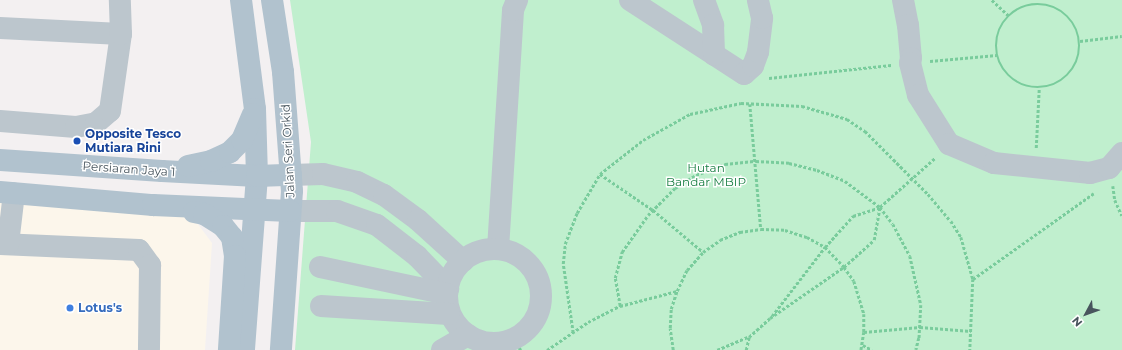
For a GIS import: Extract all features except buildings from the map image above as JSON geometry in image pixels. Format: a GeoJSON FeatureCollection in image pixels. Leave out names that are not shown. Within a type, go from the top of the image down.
{"type":"FeatureCollection","features":[{"type":"Feature","properties":{"kind":"main road"},"geometry":{"type":"LineString","coordinates":[[241,0],[254,109],[258,176],[244,350]]}},
{"type":"Feature","properties":{"kind":"main road","name":"Jalan Seri Orkid"},"geometry":{"type":"LineString","coordinates":[[272,0],[283,72],[291,175],[281,350]]}},
{"type":"Feature","properties":{"kind":"main road"},"geometry":{"type":"LineString","coordinates":[[162,171],[211,161],[230,152],[242,140],[254,109]]}},
{"type":"Feature","properties":{"kind":"main road","name":"Persiaran Jaya 1"},"geometry":{"type":"LineString","coordinates":[[0,160],[258,176],[291,175]]}},
{"type":"Feature","properties":{"kind":"main road"},"geometry":{"type":"LineString","coordinates":[[7,192],[153,205],[256,211],[290,211]]}},
{"type":"Feature","properties":{"kind":"main road"},"geometry":{"type":"LineString","coordinates":[[153,205],[204,214],[223,226],[232,237],[235,256],[229,350]]}},
{"type":"Feature","properties":{"kind":"street"},"geometry":{"type":"LineString","coordinates":[[0,121],[76,127],[96,123],[110,110],[121,34],[120,0]]}},
{"type":"Feature","properties":{"kind":"street"},"geometry":{"type":"LineString","coordinates":[[498,249],[513,10],[517,0]]}},
{"type":"Feature","properties":{"kind":"street"},"geometry":{"type":"LineString","coordinates":[[630,0],[744,74],[753,66],[758,52],[762,18],[758,0]]}},
{"type":"Feature","properties":{"kind":"street"},"geometry":{"type":"LineString","coordinates":[[704,0],[713,26],[714,55]]}},
{"type":"Feature","properties":{"kind":"street"},"geometry":{"type":"LineString","coordinates":[[903,0],[908,25],[911,58],[910,63],[918,96],[949,144],[994,163],[1035,168],[1090,173],[1116,160]]}},
{"type":"Feature","properties":{"kind":"street"},"geometry":{"type":"LineString","coordinates":[[0,28],[121,34]]}},
{"type":"Feature","properties":{"kind":"street"},"geometry":{"type":"LineString","coordinates":[[291,175],[323,174],[357,182],[384,195],[418,220],[463,261]]}},
{"type":"Feature","properties":{"kind":"street"},"geometry":{"type":"LineString","coordinates":[[7,192],[4,244],[139,250],[150,265],[149,350]]}},
{"type":"Feature","properties":{"kind":"street"},"geometry":{"type":"LineString","coordinates":[[290,211],[337,211],[377,225],[417,256],[448,299],[456,324],[468,335],[482,342],[517,345],[536,317],[541,302],[540,287],[535,272],[525,260],[512,253],[498,249],[482,250],[469,256],[457,266],[450,279],[448,299]]}},
{"type":"Feature","properties":{"kind":"street"},"geometry":{"type":"LineString","coordinates":[[320,267],[448,299]]}},
{"type":"Feature","properties":{"kind":"street"},"geometry":{"type":"LineString","coordinates":[[321,306],[448,299]]}},
{"type":"Feature","properties":{"kind":"street"},"geometry":{"type":"LineString","coordinates":[[442,350],[468,335]]}},
{"type":"Feature","properties":{"kind":"path"},"geometry":{"type":"LineString","coordinates":[[992,0],[1009,16]]}},
{"type":"Feature","properties":{"kind":"path"},"geometry":{"type":"LineString","coordinates":[[1045,5],[1046,0]]}},
{"type":"Feature","properties":{"kind":"path"},"geometry":{"type":"LineString","coordinates":[[1045,5],[1056,8],[1065,14],[1077,31],[1080,41],[1079,56],[1074,68],[1065,79],[1053,86],[1039,88],[1025,86],[1012,80],[1002,68],[997,55],[996,41],[1000,28],[1009,16],[1026,6],[1045,5]]}},
{"type":"Feature","properties":{"kind":"path"},"geometry":{"type":"LineString","coordinates":[[1080,41],[1122,36]]}},
{"type":"Feature","properties":{"kind":"path"},"geometry":{"type":"LineString","coordinates":[[744,74],[761,79],[997,55]]}},
{"type":"Feature","properties":{"kind":"path"},"geometry":{"type":"LineString","coordinates":[[1035,168],[1039,88]]}},
{"type":"Feature","properties":{"kind":"path"},"geometry":{"type":"LineString","coordinates":[[573,333],[563,264],[565,244],[577,213],[600,174],[643,140],[690,114],[741,103],[802,106],[847,118],[866,131],[914,179],[951,221],[961,237],[973,279],[970,350]]}},
{"type":"Feature","properties":{"kind":"path"},"geometry":{"type":"LineString","coordinates":[[750,104],[761,229]]}},
{"type":"Feature","properties":{"kind":"path"},"geometry":{"type":"LineString","coordinates":[[770,318],[825,247],[853,216],[880,207],[914,179],[949,144]]}},
{"type":"Feature","properties":{"kind":"path"},"geometry":{"type":"LineString","coordinates":[[973,279],[1098,190],[1116,160]]}},
{"type":"Feature","properties":{"kind":"path"},"geometry":{"type":"LineString","coordinates":[[1116,160],[1115,200],[1122,216]]}},
{"type":"Feature","properties":{"kind":"path"},"geometry":{"type":"LineString","coordinates":[[620,306],[615,278],[622,252],[635,232],[653,210],[675,188],[696,174],[725,164],[756,161],[789,163],[817,170],[845,181],[880,207],[893,224],[910,256],[921,305],[920,338],[916,350]]}},
{"type":"Feature","properties":{"kind":"path"},"geometry":{"type":"LineString","coordinates":[[600,174],[653,210],[703,252]]}},
{"type":"Feature","properties":{"kind":"path"},"geometry":{"type":"LineString","coordinates":[[717,350],[749,337],[770,318],[844,267],[874,240],[880,207]]}},
{"type":"Feature","properties":{"kind":"path"},"geometry":{"type":"LineString","coordinates":[[673,350],[670,328],[671,309],[677,290],[687,270],[703,252],[720,240],[740,232],[761,229],[784,230],[807,237],[825,247],[844,267],[854,281],[864,314],[863,345],[861,350]]}},
{"type":"Feature","properties":{"kind":"path"},"geometry":{"type":"LineString","coordinates":[[547,350],[588,322],[620,306],[677,290]]}},
{"type":"Feature","properties":{"kind":"path"},"geometry":{"type":"LineString","coordinates":[[864,332],[920,327],[971,331]]}},
{"type":"Feature","properties":{"kind":"path"},"geometry":{"type":"LineString","coordinates":[[746,350],[749,337]]}},
{"type":"Feature","properties":{"kind":"path"},"geometry":{"type":"LineString","coordinates":[[863,345],[872,350]]}},
{"type":"Feature","properties":{"kind":"shaded area"},"geometry":{"type":"Polygon","coordinates":[[[0,199],[172,206],[197,223],[212,243],[205,350],[0,350],[0,199]]]}},
{"type":"Feature","properties":{"kind":"green space","name":"Hutan Bandar MBIP"},"geometry":{"type":"Polygon","coordinates":[[[290,0],[1122,0],[1122,350],[295,350],[311,142],[290,0]]]}},
{"type":"Feature","properties":{"kind":"place","name":"Opposite Tesco Mutiara Rini"},"geometry":{"type":"Point","coordinates":[77,141]}},
{"type":"Feature","properties":{"kind":"place","name":"Lotus's"},"geometry":{"type":"Point","coordinates":[70,308]}}]}
